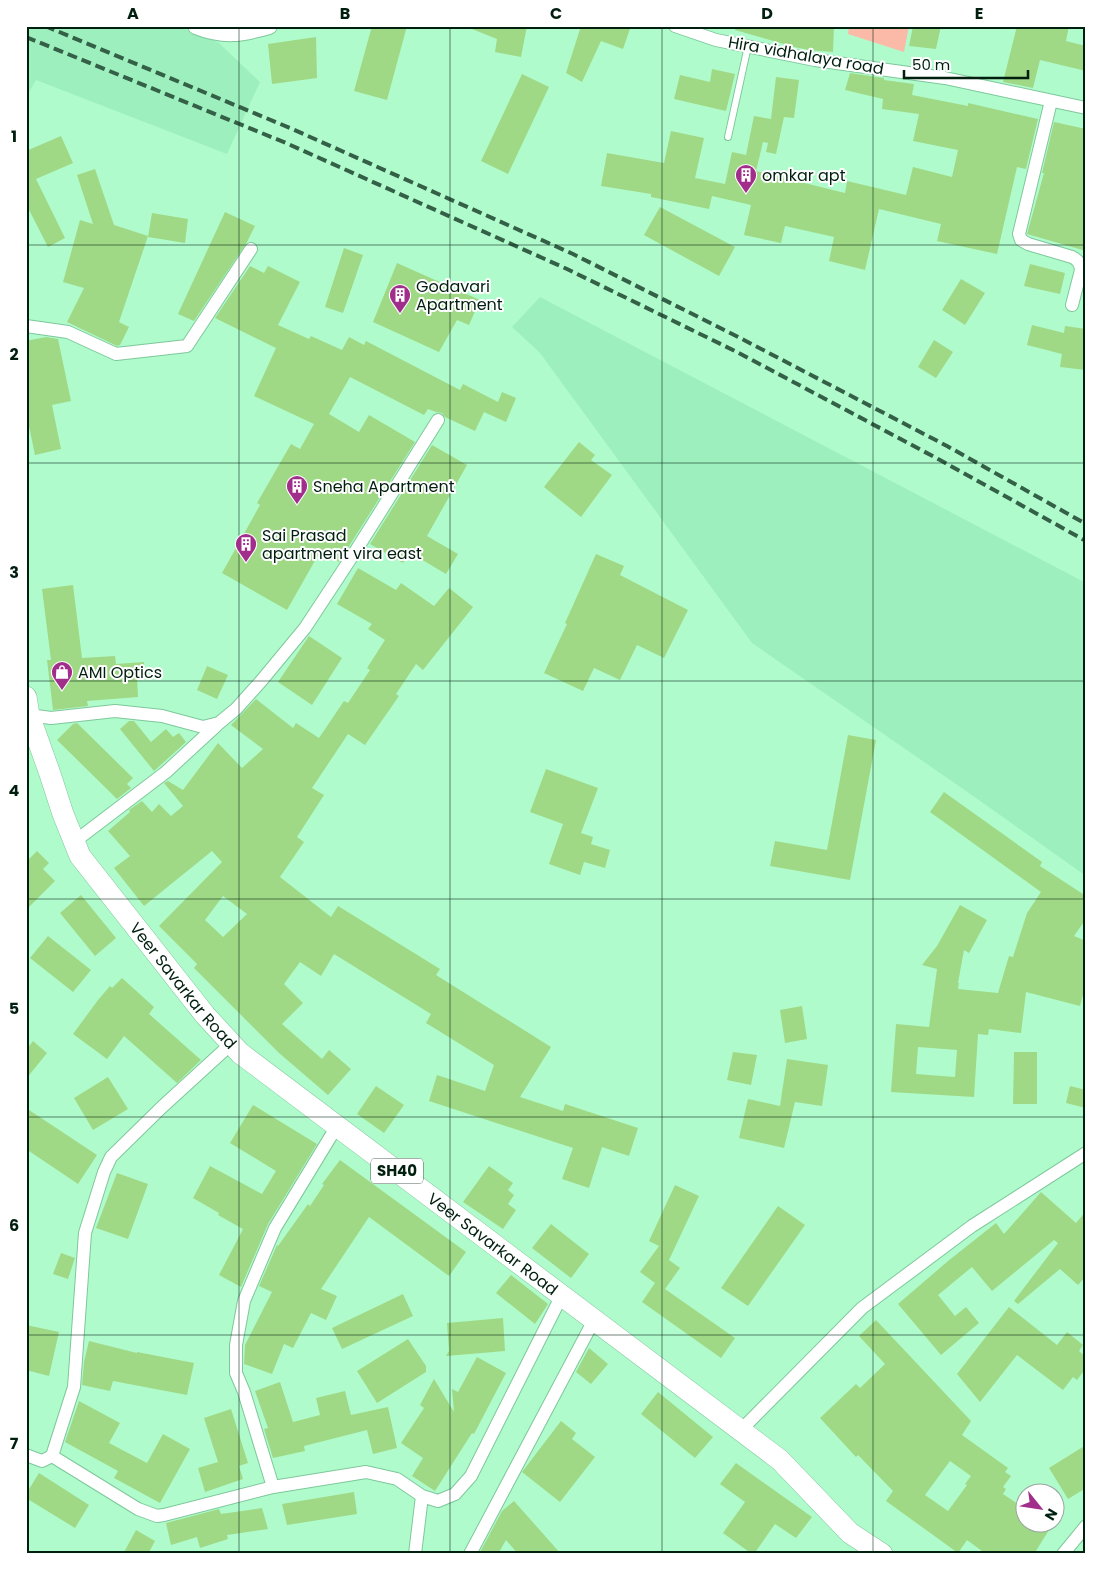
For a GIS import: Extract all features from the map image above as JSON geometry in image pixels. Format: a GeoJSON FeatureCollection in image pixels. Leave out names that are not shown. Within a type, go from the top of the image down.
{"type":"FeatureCollection","features":[{"type":"Feature","properties":{"kind":"main road","name":"Veer Savarkar Road"},"geometry":{"type":"LineString","coordinates":[[28,706],[63,814],[80,856],[205,1015],[240,1053],[780,1460],[850,1533],[882,1554]]}},
{"type":"Feature","properties":{"kind":"street"},"geometry":{"type":"LineString","coordinates":[[196,26],[222,34],[246,33],[269,26]]}},
{"type":"Feature","properties":{"kind":"street","name":"Hira vidhalaya road"},"geometry":{"type":"LineString","coordinates":[[675,26],[716,40],[815,60],[945,78],[1086,108]]}},
{"type":"Feature","properties":{"kind":"street"},"geometry":{"type":"LineString","coordinates":[[1051,101],[1018,234],[1021,240],[1028,244],[1078,260],[1081,270],[1072,305]]}},
{"type":"Feature","properties":{"kind":"street"},"geometry":{"type":"LineString","coordinates":[[26,326],[68,332],[116,354],[187,346],[251,249]]}},
{"type":"Feature","properties":{"kind":"street"},"geometry":{"type":"LineString","coordinates":[[74,842],[166,772],[243,702],[305,628],[438,420]]}},
{"type":"Feature","properties":{"kind":"street"},"geometry":{"type":"LineString","coordinates":[[28,706],[50,718],[115,711],[162,716],[203,727],[219,723]]}},
{"type":"Feature","properties":{"kind":"street"},"geometry":{"type":"LineString","coordinates":[[26,1455],[42,1461],[52,1456],[74,1387],[85,1232],[104,1172],[111,1157],[231,1044]]}},
{"type":"Feature","properties":{"kind":"street"},"geometry":{"type":"LineString","coordinates":[[273,1487],[244,1392],[236,1373],[236,1345],[244,1302],[275,1228],[337,1126]]}},
{"type":"Feature","properties":{"kind":"street"},"geometry":{"type":"LineString","coordinates":[[740,1430],[862,1308],[972,1226],[1086,1153]]}},
{"type":"Feature","properties":{"kind":"street"},"geometry":{"type":"LineString","coordinates":[[52,1456],[138,1509],[157,1516],[273,1487],[366,1472],[398,1479],[422,1496],[438,1501],[455,1494],[471,1476],[562,1295]]}},
{"type":"Feature","properties":{"kind":"street"},"geometry":{"type":"LineString","coordinates":[[470,1554],[594,1320]]}},
{"type":"Feature","properties":{"kind":"street"},"geometry":{"type":"LineString","coordinates":[[415,1554],[422,1496]]}},
{"type":"Feature","properties":{"kind":"street"},"geometry":{"type":"LineString","coordinates":[[1063,1554],[1086,1526]]}},
{"type":"Feature","properties":{"kind":"lane"},"geometry":{"type":"LineString","coordinates":[[728,137],[748,46]]}},
{"type":"Feature","properties":{"kind":"shaded area"},"geometry":{"type":"Polygon","coordinates":[[[26,26],[178,26],[219,43],[260,82],[227,154],[36,80],[26,97],[26,26]]]}},
{"type":"Feature","properties":{"kind":"shaded area"},"geometry":{"type":"Polygon","coordinates":[[[849,26],[909,26],[904,52],[848,34],[849,26]]]}},
{"type":"Feature","properties":{"kind":"shaded area"},"geometry":{"type":"Polygon","coordinates":[[[540,297],[1086,583],[1086,876],[752,643],[540,353],[512,327],[540,297]]]}},
{"type":"Feature","properties":{"kind":"building"},"geometry":{"type":"Polygon","coordinates":[[[372,26],[407,26],[387,100],[354,91],[372,26]]]}},
{"type":"Feature","properties":{"kind":"building"},"geometry":{"type":"Polygon","coordinates":[[[467,26],[527,26],[521,57],[495,52],[497,39],[467,26]]]}},
{"type":"Feature","properties":{"kind":"building"},"geometry":{"type":"Polygon","coordinates":[[[581,26],[631,26],[623,49],[601,41],[582,82],[566,73],[581,26]]]}},
{"type":"Feature","properties":{"kind":"building"},"geometry":{"type":"Polygon","coordinates":[[[736,26],[834,26],[833,52],[784,45],[735,30],[736,26]]]}},
{"type":"Feature","properties":{"kind":"building"},"geometry":{"type":"Polygon","coordinates":[[[913,26],[941,26],[936,49],[909,46],[913,26]]]}},
{"type":"Feature","properties":{"kind":"building"},"geometry":{"type":"Polygon","coordinates":[[[1017,26],[1069,26],[1066,41],[1086,46],[1086,71],[1040,60],[1033,88],[1003,82],[1017,26]]]}},
{"type":"Feature","properties":{"kind":"building"},"geometry":{"type":"Polygon","coordinates":[[[316,37],[317,78],[272,84],[268,44],[316,37]]]}},
{"type":"Feature","properties":{"kind":"building"},"geometry":{"type":"Polygon","coordinates":[[[712,69],[735,74],[726,111],[674,99],[680,75],[710,82],[712,69]]]}},
{"type":"Feature","properties":{"kind":"building"},"geometry":{"type":"Polygon","coordinates":[[[850,73],[914,84],[912,95],[968,106],[968,103],[1038,119],[1026,169],[1017,167],[997,254],[937,241],[941,224],[879,209],[865,270],[829,261],[834,237],[785,226],[781,243],[744,235],[751,205],[712,196],[709,209],[651,197],[651,194],[601,186],[607,153],[664,163],[671,131],[704,138],[695,178],[725,184],[732,152],[746,155],[754,116],[771,119],[776,77],[799,80],[794,118],[784,117],[776,154],[766,152],[768,143],[763,142],[756,171],[845,193],[847,181],[906,195],[913,167],[952,177],[958,150],[913,141],[919,114],[882,109],[883,99],[845,90],[850,73]]]}},
{"type":"Feature","properties":{"kind":"building"},"geometry":{"type":"Polygon","coordinates":[[[522,74],[549,87],[508,174],[481,161],[522,74]]]}},
{"type":"Feature","properties":{"kind":"building"},"geometry":{"type":"Polygon","coordinates":[[[1054,122],[1086,129],[1086,251],[1027,234],[1044,173],[1042,173],[1054,122]]]}},
{"type":"Feature","properties":{"kind":"building"},"geometry":{"type":"Polygon","coordinates":[[[61,136],[73,163],[36,179],[65,238],[48,247],[26,204],[26,151],[61,136]]]}},
{"type":"Feature","properties":{"kind":"building"},"geometry":{"type":"Polygon","coordinates":[[[95,169],[114,225],[148,236],[119,322],[129,327],[120,345],[117,346],[67,322],[84,288],[63,282],[80,220],[93,224],[77,175],[95,169]]]}},
{"type":"Feature","properties":{"kind":"building"},"geometry":{"type":"Polygon","coordinates":[[[660,207],[735,247],[719,276],[644,235],[660,207]]]}},
{"type":"Feature","properties":{"kind":"building"},"geometry":{"type":"Polygon","coordinates":[[[225,212],[255,226],[247,242],[194,321],[178,314],[225,212]]]}},
{"type":"Feature","properties":{"kind":"building"},"geometry":{"type":"Polygon","coordinates":[[[152,213],[188,219],[185,243],[148,237],[152,213]]]}},
{"type":"Feature","properties":{"kind":"building"},"geometry":{"type":"Polygon","coordinates":[[[344,248],[363,255],[343,313],[325,307],[344,248]]]}},
{"type":"Feature","properties":{"kind":"building","name":"Godavari Apartment"},"geometry":{"type":"Polygon","coordinates":[[[397,263],[480,300],[469,325],[457,320],[439,352],[373,322],[397,263]]]}},
{"type":"Feature","properties":{"kind":"building"},"geometry":{"type":"Polygon","coordinates":[[[1030,264],[1065,273],[1060,294],[1024,286],[1030,264]]]}},
{"type":"Feature","properties":{"kind":"building"},"geometry":{"type":"Polygon","coordinates":[[[250,266],[264,273],[268,266],[300,282],[278,325],[309,339],[311,336],[342,350],[349,337],[364,345],[366,341],[460,390],[463,384],[498,402],[502,392],[516,398],[506,422],[484,412],[475,431],[445,417],[442,413],[428,409],[424,415],[350,377],[329,414],[359,432],[369,415],[415,442],[339,562],[321,550],[287,610],[222,573],[260,505],[257,503],[291,444],[300,449],[314,424],[254,396],[276,348],[215,318],[250,266]]]}},
{"type":"Feature","properties":{"kind":"building"},"geometry":{"type":"Polygon","coordinates":[[[961,279],[985,293],[965,325],[942,310],[961,279]]]}},
{"type":"Feature","properties":{"kind":"building"},"geometry":{"type":"Polygon","coordinates":[[[1032,325],[1064,333],[1065,326],[1086,329],[1086,370],[1060,367],[1062,354],[1027,345],[1032,325]]]}},
{"type":"Feature","properties":{"kind":"building"},"geometry":{"type":"Polygon","coordinates":[[[46,337],[58,339],[71,401],[52,405],[61,449],[35,455],[26,412],[26,341],[46,337]]]}},
{"type":"Feature","properties":{"kind":"building"},"geometry":{"type":"Polygon","coordinates":[[[934,340],[953,352],[936,378],[918,367],[934,340]]]}},
{"type":"Feature","properties":{"kind":"building"},"geometry":{"type":"Polygon","coordinates":[[[579,442],[595,455],[591,460],[612,475],[581,517],[544,487],[579,442]]]}},
{"type":"Feature","properties":{"kind":"building"},"geometry":{"type":"Polygon","coordinates":[[[432,445],[467,465],[427,536],[458,554],[446,574],[409,552],[403,563],[370,544],[432,445]]]}},
{"type":"Feature","properties":{"kind":"building"},"geometry":{"type":"Polygon","coordinates":[[[596,554],[624,566],[620,575],[688,610],[664,658],[637,645],[620,680],[594,668],[583,691],[544,673],[596,554]]]}},
{"type":"Feature","properties":{"kind":"building"},"geometry":{"type":"Polygon","coordinates":[[[358,568],[396,590],[401,583],[434,606],[449,588],[473,607],[423,670],[416,664],[396,694],[399,696],[365,745],[348,734],[312,788],[324,795],[297,837],[304,842],[280,877],[331,917],[338,906],[440,969],[436,975],[551,1047],[520,1097],[563,1111],[565,1104],[638,1128],[629,1156],[602,1147],[589,1188],[562,1179],[573,1148],[429,1101],[437,1075],[485,1091],[494,1065],[426,1023],[431,1014],[334,954],[321,976],[300,962],[284,984],[303,1003],[282,1024],[322,1059],[329,1050],[351,1069],[328,1095],[279,1053],[194,968],[197,964],[159,926],[222,862],[212,851],[144,906],[114,868],[130,856],[108,831],[130,812],[129,810],[142,801],[152,812],[159,804],[171,816],[183,806],[164,783],[168,781],[183,790],[218,743],[242,768],[263,749],[231,725],[256,699],[293,728],[296,723],[319,738],[344,701],[348,703],[370,670],[367,668],[385,640],[368,629],[372,624],[337,604],[358,568]],[[223,896],[205,920],[223,937],[247,914],[223,896]]]}},
{"type":"Feature","properties":{"kind":"building"},"geometry":{"type":"Polygon","coordinates":[[[73,585],[82,658],[115,656],[116,664],[144,662],[145,676],[137,677],[138,697],[87,701],[88,706],[53,710],[47,660],[51,660],[42,589],[73,585]]]}},
{"type":"Feature","properties":{"kind":"building"},"geometry":{"type":"Polygon","coordinates":[[[309,636],[342,658],[312,705],[278,682],[309,636]]]}},
{"type":"Feature","properties":{"kind":"building"},"geometry":{"type":"Polygon","coordinates":[[[207,666],[228,675],[217,699],[197,690],[207,666]]]}},
{"type":"Feature","properties":{"kind":"building"},"geometry":{"type":"Polygon","coordinates":[[[129,721],[134,721],[151,742],[166,729],[173,737],[179,733],[186,742],[154,771],[120,729],[129,721]]]}},
{"type":"Feature","properties":{"kind":"building"},"geometry":{"type":"Polygon","coordinates":[[[77,723],[133,778],[127,784],[131,788],[117,799],[57,740],[73,724],[77,723]]]}},
{"type":"Feature","properties":{"kind":"building"},"geometry":{"type":"Polygon","coordinates":[[[848,735],[876,740],[850,880],[770,866],[775,841],[827,850],[848,735]]]}},
{"type":"Feature","properties":{"kind":"building"},"geometry":{"type":"Polygon","coordinates":[[[546,769],[598,788],[581,833],[593,837],[591,844],[610,850],[605,868],[584,862],[580,875],[549,864],[563,824],[530,812],[546,769]]]}},
{"type":"Feature","properties":{"kind":"building"},"geometry":{"type":"Polygon","coordinates":[[[944,792],[1042,862],[1040,866],[1086,896],[1086,919],[1074,936],[1086,941],[1086,984],[1080,1006],[1026,992],[1021,1033],[989,1029],[988,1035],[978,1034],[974,1097],[891,1092],[896,1024],[929,1027],[937,969],[922,965],[937,946],[960,905],[987,920],[969,953],[964,950],[958,989],[998,993],[1009,956],[1013,957],[1027,913],[1041,892],[930,812],[944,792]],[[918,1047],[916,1074],[955,1077],[957,1050],[918,1047]]]}},
{"type":"Feature","properties":{"kind":"building"},"geometry":{"type":"Polygon","coordinates":[[[37,851],[49,863],[43,869],[55,881],[26,910],[26,862],[37,851]]]}},
{"type":"Feature","properties":{"kind":"building"},"geometry":{"type":"Polygon","coordinates":[[[81,895],[116,938],[95,956],[60,913],[81,895]]]}},
{"type":"Feature","properties":{"kind":"building"},"geometry":{"type":"Polygon","coordinates":[[[48,936],[91,970],[73,992],[30,958],[48,936]]]}},
{"type":"Feature","properties":{"kind":"building"},"geometry":{"type":"Polygon","coordinates":[[[122,978],[154,1007],[149,1014],[201,1060],[177,1083],[124,1036],[107,1059],[73,1034],[110,986],[112,988],[122,978]]]}},
{"type":"Feature","properties":{"kind":"building"},"geometry":{"type":"Polygon","coordinates":[[[802,1006],[807,1039],[785,1043],[780,1010],[802,1006]]]}},
{"type":"Feature","properties":{"kind":"building"},"geometry":{"type":"Polygon","coordinates":[[[33,1041],[47,1053],[26,1079],[26,1050],[33,1041]]]}},
{"type":"Feature","properties":{"kind":"building"},"geometry":{"type":"Polygon","coordinates":[[[733,1052],[757,1055],[751,1085],[727,1080],[733,1052]]]}},
{"type":"Feature","properties":{"kind":"building"},"geometry":{"type":"Polygon","coordinates":[[[1014,1052],[1037,1052],[1037,1104],[1013,1104],[1014,1052]]]}},
{"type":"Feature","properties":{"kind":"building"},"geometry":{"type":"Polygon","coordinates":[[[787,1059],[828,1065],[822,1106],[795,1102],[784,1148],[739,1138],[748,1099],[780,1106],[787,1059]]]}},
{"type":"Feature","properties":{"kind":"building"},"geometry":{"type":"Polygon","coordinates":[[[108,1077],[128,1109],[93,1130],[74,1098],[108,1077]]]}},
{"type":"Feature","properties":{"kind":"building"},"geometry":{"type":"Polygon","coordinates":[[[376,1086],[404,1105],[384,1133],[357,1114],[376,1086]]]}},
{"type":"Feature","properties":{"kind":"building"},"geometry":{"type":"Polygon","coordinates":[[[1070,1086],[1086,1090],[1086,1108],[1066,1103],[1070,1086]]]}},
{"type":"Feature","properties":{"kind":"building"},"geometry":{"type":"Polygon","coordinates":[[[253,1105],[317,1144],[268,1224],[241,1287],[219,1275],[243,1229],[193,1198],[210,1166],[262,1194],[276,1171],[230,1143],[253,1105]]]}},
{"type":"Feature","properties":{"kind":"building"},"geometry":{"type":"Polygon","coordinates":[[[26,1108],[97,1155],[78,1184],[26,1149],[26,1108]]]}},
{"type":"Feature","properties":{"kind":"building"},"geometry":{"type":"Polygon","coordinates":[[[340,1160],[466,1252],[449,1276],[369,1217],[321,1289],[337,1296],[326,1320],[311,1313],[293,1348],[284,1344],[272,1374],[244,1364],[245,1345],[272,1292],[259,1286],[277,1245],[308,1204],[310,1206],[324,1185],[322,1184],[340,1160]]]}},
{"type":"Feature","properties":{"kind":"building"},"geometry":{"type":"Polygon","coordinates":[[[489,1166],[513,1183],[508,1190],[514,1195],[508,1204],[516,1210],[503,1229],[463,1202],[489,1166]]]}},
{"type":"Feature","properties":{"kind":"building"},"geometry":{"type":"Polygon","coordinates":[[[117,1173],[148,1184],[128,1239],[96,1228],[117,1173]]]}},
{"type":"Feature","properties":{"kind":"building"},"geometry":{"type":"Polygon","coordinates":[[[675,1185],[699,1196],[669,1260],[680,1268],[665,1289],[735,1338],[721,1358],[642,1302],[655,1283],[640,1272],[659,1246],[649,1241],[675,1185]]]}},
{"type":"Feature","properties":{"kind":"building"},"geometry":{"type":"Polygon","coordinates":[[[1041,1192],[1076,1223],[1086,1211],[1086,1276],[1078,1285],[1060,1269],[1018,1304],[1014,1301],[1058,1243],[1054,1240],[992,1291],[972,1267],[938,1295],[955,1316],[966,1307],[979,1323],[941,1355],[898,1304],[996,1223],[1004,1234],[1041,1192]]]}},
{"type":"Feature","properties":{"kind":"building"},"geometry":{"type":"Polygon","coordinates":[[[778,1206],[805,1225],[748,1306],[721,1288],[778,1206]]]}},
{"type":"Feature","properties":{"kind":"building"},"geometry":{"type":"Polygon","coordinates":[[[551,1224],[589,1254],[571,1278],[532,1248],[551,1224]]]}},
{"type":"Feature","properties":{"kind":"building"},"geometry":{"type":"Polygon","coordinates":[[[61,1253],[75,1258],[68,1279],[53,1274],[61,1253]]]}},
{"type":"Feature","properties":{"kind":"building"},"geometry":{"type":"Polygon","coordinates":[[[511,1275],[548,1304],[535,1324],[496,1293],[511,1275]]]}},
{"type":"Feature","properties":{"kind":"building"},"geometry":{"type":"Polygon","coordinates":[[[403,1294],[413,1316],[342,1349],[332,1328],[403,1294]]]}},
{"type":"Feature","properties":{"kind":"building"},"geometry":{"type":"Polygon","coordinates":[[[1009,1307],[1057,1345],[1067,1332],[1083,1345],[1079,1351],[1086,1357],[1086,1368],[1077,1380],[1073,1377],[1063,1390],[1017,1355],[980,1402],[957,1374],[1009,1307]]]}},
{"type":"Feature","properties":{"kind":"building"},"geometry":{"type":"Polygon","coordinates":[[[503,1318],[505,1351],[446,1356],[449,1351],[447,1323],[503,1318]]]}},
{"type":"Feature","properties":{"kind":"building"},"geometry":{"type":"Polygon","coordinates":[[[876,1320],[971,1421],[962,1435],[1008,1468],[1005,1472],[1011,1476],[1003,1487],[1006,1489],[1003,1494],[1014,1501],[1014,1532],[1048,1532],[1034,1554],[986,1554],[967,1540],[958,1553],[886,1501],[893,1491],[858,1455],[856,1457],[820,1418],[856,1384],[860,1388],[885,1364],[859,1336],[876,1320]],[[950,1461],[925,1495],[948,1511],[967,1485],[965,1484],[971,1476],[950,1461]]]}},
{"type":"Feature","properties":{"kind":"building"},"geometry":{"type":"Polygon","coordinates":[[[26,1325],[59,1332],[49,1376],[26,1370],[26,1325]]]}},
{"type":"Feature","properties":{"kind":"building"},"geometry":{"type":"Polygon","coordinates":[[[408,1339],[426,1366],[426,1372],[377,1403],[357,1371],[408,1339]]]}},
{"type":"Feature","properties":{"kind":"building"},"geometry":{"type":"Polygon","coordinates":[[[89,1341],[137,1353],[194,1363],[187,1395],[113,1381],[110,1391],[82,1385],[84,1362],[89,1341]]]}},
{"type":"Feature","properties":{"kind":"building"},"geometry":{"type":"Polygon","coordinates":[[[589,1348],[608,1364],[591,1384],[576,1372],[589,1348]]]}},
{"type":"Feature","properties":{"kind":"building"},"geometry":{"type":"Polygon","coordinates":[[[477,1357],[506,1373],[474,1434],[472,1433],[435,1491],[412,1476],[423,1458],[401,1443],[424,1408],[420,1405],[434,1379],[454,1412],[452,1389],[458,1392],[477,1357]]]}},
{"type":"Feature","properties":{"kind":"building"},"geometry":{"type":"Polygon","coordinates":[[[280,1382],[293,1422],[320,1415],[316,1398],[345,1391],[351,1415],[388,1407],[397,1448],[373,1454],[367,1430],[304,1446],[305,1451],[273,1458],[264,1429],[268,1428],[255,1391],[280,1382]]]}},
{"type":"Feature","properties":{"kind":"building"},"geometry":{"type":"Polygon","coordinates":[[[658,1392],[713,1437],[695,1458],[641,1414],[658,1392]]]}},
{"type":"Feature","properties":{"kind":"building"},"geometry":{"type":"Polygon","coordinates":[[[79,1401],[120,1423],[109,1443],[147,1463],[163,1434],[190,1449],[160,1503],[114,1478],[118,1471],[65,1442],[79,1401]]]}},
{"type":"Feature","properties":{"kind":"building"},"geometry":{"type":"Polygon","coordinates":[[[231,1409],[248,1463],[239,1466],[243,1479],[205,1492],[198,1468],[218,1462],[204,1418],[231,1409]]]}},
{"type":"Feature","properties":{"kind":"building"},"geometry":{"type":"Polygon","coordinates":[[[561,1421],[576,1433],[572,1439],[595,1457],[560,1502],[522,1472],[561,1421]]]}},
{"type":"Feature","properties":{"kind":"building"},"geometry":{"type":"Polygon","coordinates":[[[1086,1445],[1086,1488],[1068,1499],[1064,1492],[1064,1482],[1058,1482],[1049,1468],[1086,1445]]]}},
{"type":"Feature","properties":{"kind":"building"},"geometry":{"type":"Polygon","coordinates":[[[736,1463],[812,1517],[796,1538],[775,1524],[754,1554],[752,1554],[723,1533],[745,1502],[720,1484],[736,1463]]]}},
{"type":"Feature","properties":{"kind":"building"},"geometry":{"type":"Polygon","coordinates":[[[39,1473],[89,1505],[75,1528],[26,1498],[26,1494],[39,1473]]]}},
{"type":"Feature","properties":{"kind":"building"},"geometry":{"type":"Polygon","coordinates":[[[354,1492],[357,1514],[287,1525],[282,1504],[354,1492]]]}},
{"type":"Feature","properties":{"kind":"building"},"geometry":{"type":"Polygon","coordinates":[[[514,1501],[561,1554],[518,1554],[506,1540],[498,1554],[479,1554],[502,1511],[514,1501]]]}},
{"type":"Feature","properties":{"kind":"building"},"geometry":{"type":"Polygon","coordinates":[[[262,1508],[268,1529],[227,1535],[228,1539],[200,1548],[197,1537],[171,1545],[166,1523],[219,1509],[221,1514],[262,1508]]]}},
{"type":"Feature","properties":{"kind":"building"},"geometry":{"type":"Polygon","coordinates":[[[136,1530],[155,1541],[148,1554],[123,1554],[136,1530]]]}},
{"type":"Feature","properties":{"kind":"railway"},"geometry":{"type":"LineString","coordinates":[[45,26],[290,128],[573,254],[744,340],[947,446],[1086,524]]}},
{"type":"Feature","properties":{"kind":"railway"},"geometry":{"type":"LineString","coordinates":[[26,37],[286,143],[567,269],[737,352],[940,460],[1086,541]]}},
{"type":"Feature","properties":{"kind":"place","name":"omkar apt"},"geometry":{"type":"Point","coordinates":[746,194]}},
{"type":"Feature","properties":{"kind":"place","name":"Godavari Apartment"},"geometry":{"type":"Point","coordinates":[400,314]}},
{"type":"Feature","properties":{"kind":"place","name":"Sneha Apartment"},"geometry":{"type":"Point","coordinates":[297,505]}},
{"type":"Feature","properties":{"kind":"place","name":"Sai Prasad apartment vira east"},"geometry":{"type":"Point","coordinates":[246,563]}},
{"type":"Feature","properties":{"kind":"place","name":"AMI Optics"},"geometry":{"type":"Point","coordinates":[62,691]}}]}
